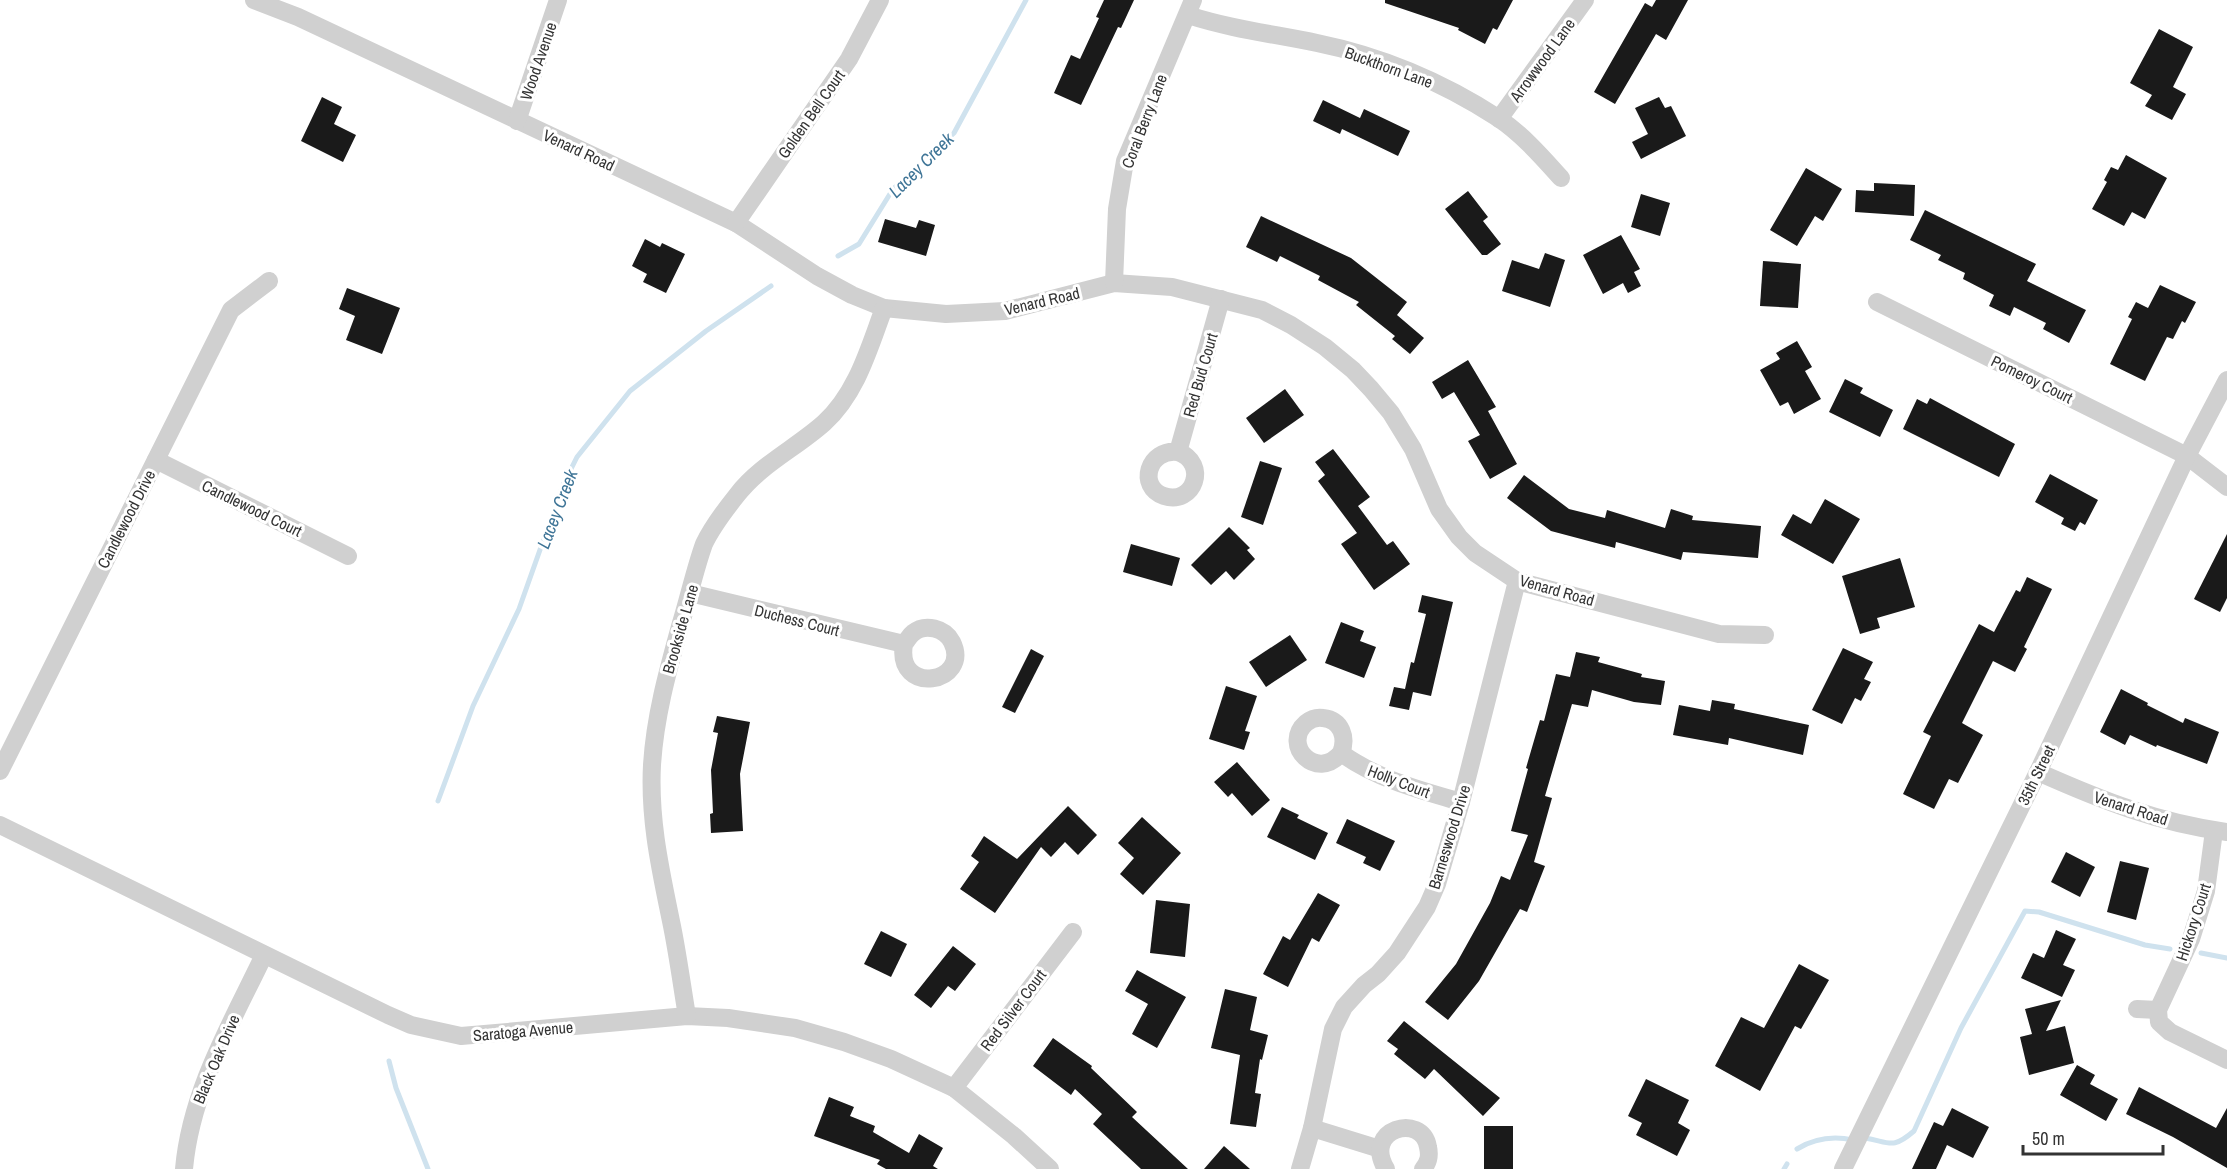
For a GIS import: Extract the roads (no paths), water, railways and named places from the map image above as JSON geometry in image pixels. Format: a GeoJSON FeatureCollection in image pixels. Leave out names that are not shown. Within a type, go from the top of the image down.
{"type":"FeatureCollection","features":[{"type":"Feature","properties":{"kind":"street","name":"Venard Road"},"geometry":{"type":"LineString","coordinates":[[254,0],[298,17],[736,223],[817,276],[852,295],[884,308],[946,314],[1005,311],[1114,283],[1173,287],[1262,310],[1325,347],[1353,370],[1391,413],[1413,449],[1439,509],[1459,537],[1474,553],[1517,581],[1719,634],[1765,635]]}},
{"type":"Feature","properties":{"kind":"street","name":"Wood Avenue"},"geometry":{"type":"LineString","coordinates":[[517,121],[558,0]]}},
{"type":"Feature","properties":{"kind":"street","name":"Golden Bell Court"},"geometry":{"type":"LineString","coordinates":[[736,223],[849,59],[880,0]]}},
{"type":"Feature","properties":{"kind":"street","name":"Arrowwood Lane"},"geometry":{"type":"LineString","coordinates":[[1499,119],[1585,0]]}},
{"type":"Feature","properties":{"kind":"street","name":"Buckthorn Lane"},"geometry":{"type":"LineString","coordinates":[[1191,8],[1220,25],[1318,43],[1384,62],[1457,94],[1499,119],[1522,138],[1561,178]]}},
{"type":"Feature","properties":{"kind":"street","name":"Coral Berry Lane"},"geometry":{"type":"LineString","coordinates":[[1114,283],[1117,209],[1125,161],[1191,8]]}},
{"type":"Feature","properties":{"kind":"street","name":"Candlewood Drive"},"geometry":{"type":"LineString","coordinates":[[0,771],[231,310],[269,281]]}},
{"type":"Feature","properties":{"kind":"street","name":"Red Bud Court"},"geometry":{"type":"LineString","coordinates":[[1178,452],[1221,299]]}},
{"type":"Feature","properties":{"kind":"street","name":"Pomeroy Court"},"geometry":{"type":"LineString","coordinates":[[1877,302],[2187,456],[2227,487]]}},
{"type":"Feature","properties":{"kind":"street","name":"Brookside Lane"},"geometry":{"type":"LineString","coordinates":[[687,1016],[654,838],[651,788],[655,730],[663,686],[705,543],[739,492],[788,449],[824,424],[846,397],[858,377],[884,308]]}},
{"type":"Feature","properties":{"kind":"street","name":"35th Street"},"geometry":{"type":"LineString","coordinates":[[1843,1169],[2038,772],[2187,456],[2227,380]]}},
{"type":"Feature","properties":{"kind":"street","name":"Candlewood Court"},"geometry":{"type":"LineString","coordinates":[[156,460],[348,556]]}},
{"type":"Feature","properties":{"kind":"street","name":"Barneswood Drive"},"geometry":{"type":"LineString","coordinates":[[1300,1169],[1312,1128],[1333,1029],[1344,1007],[1396,953],[1427,907],[1437,884],[1461,802],[1517,581]]}},
{"type":"Feature","properties":{"kind":"street","name":"Duchess Court"},"geometry":{"type":"LineString","coordinates":[[690,593],[904,645]]}},
{"type":"Feature","properties":{"kind":"street","name":"Holly Court"},"geometry":{"type":"LineString","coordinates":[[1341,753],[1382,778],[1461,802]]}},
{"type":"Feature","properties":{"kind":"street","name":"Venard Road"},"geometry":{"type":"LineString","coordinates":[[2038,772],[2137,813],[2221,831]]}},
{"type":"Feature","properties":{"kind":"street","name":"Saratoga Avenue"},"geometry":{"type":"LineString","coordinates":[[0,825],[264,955],[411,1024],[461,1036],[687,1016],[766,1023],[824,1035],[891,1059],[954,1088],[1014,1136],[1050,1169]]}},
{"type":"Feature","properties":{"kind":"street","name":"Hickory Court"},"geometry":{"type":"LineString","coordinates":[[2158,1010],[2191,939],[2221,831]]}},
{"type":"Feature","properties":{"kind":"street","name":"Red Silver Court"},"geometry":{"type":"LineString","coordinates":[[954,1088],[1073,932]]}},
{"type":"Feature","properties":{"kind":"street","name":"Black Oak Drive"},"geometry":{"type":"LineString","coordinates":[[184,1169],[193,1113],[204,1080],[264,955]]}},
{"type":"Feature","properties":{"kind":"street"},"geometry":{"type":"LineString","coordinates":[[2137,1009],[2158,1010],[2159,1022],[2170,1032],[2227,1060]]}},
{"type":"Feature","properties":{"kind":"street"},"geometry":{"type":"LineString","coordinates":[[1312,1128],[1380,1149]]}},
{"type":"Feature","properties":{"kind":"street"},"geometry":{"type":"LineString","coordinates":[[1386,1169],[1381,1160],[1380,1149],[1385,1137],[1392,1131],[1402,1128],[1412,1129],[1422,1134],[1428,1143],[1429,1155],[1423,1169]]}},
{"type":"Feature","properties":{"kind":"waterway","name":"Lacey Creek"},"geometry":{"type":"LineString","coordinates":[[838,256],[859,244],[893,189],[954,133],[1026,0]]}},
{"type":"Feature","properties":{"kind":"waterway","name":"Lacey Creek"},"geometry":{"type":"LineString","coordinates":[[438,801],[473,706],[519,609],[563,485],[577,457],[630,391],[706,331],[771,286]]}},
{"type":"Feature","properties":{"kind":"waterway"},"geometry":{"type":"LineString","coordinates":[[1865,1138],[1895,1143],[1914,1131],[1961,1028],[2025,911],[2039,912],[2145,945],[2170,949]]}},
{"type":"Feature","properties":{"kind":"waterway"},"geometry":{"type":"LineString","coordinates":[[2201,953],[2227,958]]}},
{"type":"Feature","properties":{"kind":"waterway","name":"Lacey Creek"},"geometry":{"type":"LineString","coordinates":[[389,1061],[396,1088],[428,1169]]}},
{"type":"Feature","properties":{"kind":"waterway"},"geometry":{"type":"LineString","coordinates":[[1797,1149],[1811,1142],[1825,1139],[1853,1140]]}},
{"type":"Feature","properties":{"kind":"waterway"},"geometry":{"type":"LineString","coordinates":[[1784,1169],[1787,1164]]}}]}
